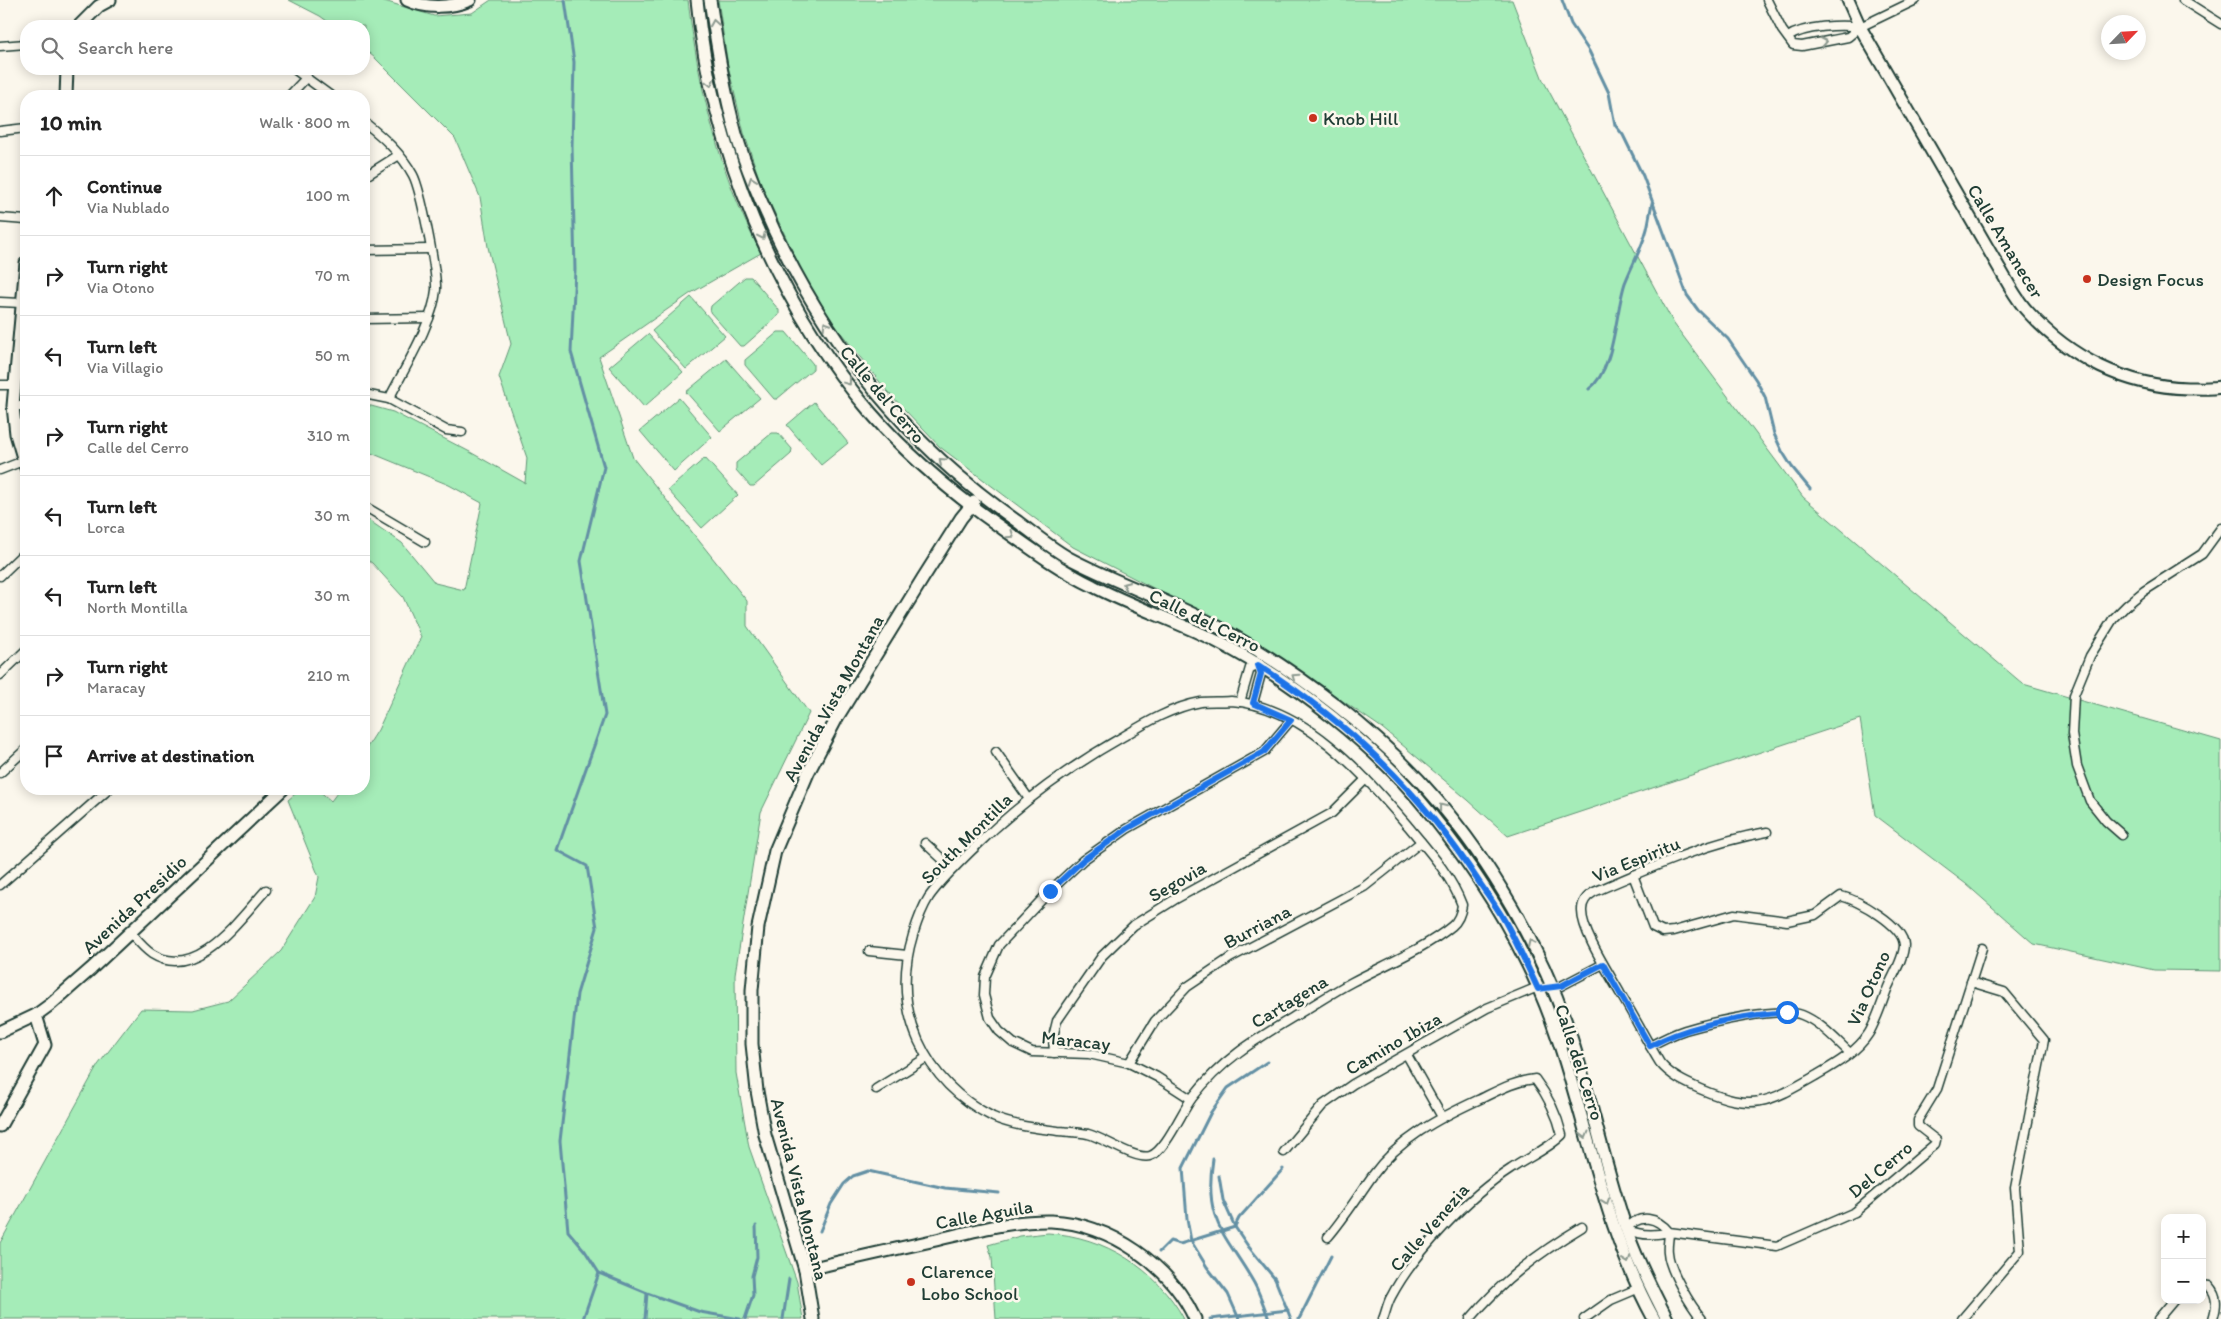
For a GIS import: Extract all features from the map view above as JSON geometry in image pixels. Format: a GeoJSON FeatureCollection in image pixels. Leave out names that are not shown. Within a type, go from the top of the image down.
{"type":"FeatureCollection","features":[{"type":"Feature","properties":{"kind":"main road"},"geometry":{"type":"LineString","coordinates":[[85,20],[99,6],[109,0]]}},
{"type":"Feature","properties":{"kind":"main road"},"geometry":{"type":"LineString","coordinates":[[411,1],[435,6],[458,6],[470,0]]}},
{"type":"Feature","properties":{"kind":"main road","name":"Calle del Cerro"},"geometry":{"type":"LineString","coordinates":[[697,0],[706,64],[726,145],[740,189],[783,283],[824,352],[870,413],[916,460],[971,507],[1051,563],[1093,586],[1216,641],[1258,665],[1340,723],[1390,768],[1429,812],[1461,854],[1508,926],[1538,989],[1558,1040],[1588,1146],[1621,1230],[1668,1319]]}},
{"type":"Feature","properties":{"kind":"main road","name":"Calle del Cerro"},"geometry":{"type":"LineString","coordinates":[[710,0],[718,53],[736,134],[754,185],[795,274],[836,341],[883,402],[928,449],[979,494],[1064,555],[1220,627],[1263,654],[1327,700],[1401,760],[1439,802],[1473,848],[1519,919],[1552,987],[1577,1057],[1637,1289],[1654,1319]]}},
{"type":"Feature","properties":{"kind":"main road","name":"Calle Amanecer"},"geometry":{"type":"LineString","coordinates":[[1848,0],[1860,28],[2009,286],[2028,312],[2058,341],[2093,364],[2132,380],[2167,387],[2221,387]]}},
{"type":"Feature","properties":{"kind":"main road"},"geometry":{"type":"LineString","coordinates":[[66,90],[67,75]]}},
{"type":"Feature","properties":{"kind":"main road"},"geometry":{"type":"LineString","coordinates":[[20,353],[13,406],[16,434],[20,449]]}},
{"type":"Feature","properties":{"kind":"main road","name":"Avenida Vista Montana"},"geometry":{"type":"LineString","coordinates":[[813,1319],[804,1270],[765,1135],[757,1091],[752,1044],[752,990],[758,927],[775,851],[808,772],[838,716],[961,518],[979,494]]}},
{"type":"Feature","properties":{"kind":"main road","name":"Avenida Presidio"},"geometry":{"type":"LineString","coordinates":[[0,1032],[36,1015],[91,969],[276,795]]}},
{"type":"Feature","properties":{"kind":"main road"},"geometry":{"type":"LineString","coordinates":[[0,1126],[45,1045],[36,1015]]}},
{"type":"Feature","properties":{"kind":"main road","name":"Calle Aguila"},"geometry":{"type":"LineString","coordinates":[[804,1270],[990,1228],[1028,1222],[1052,1221],[1101,1233],[1139,1253],[1167,1277],[1183,1296],[1195,1319]]}},
{"type":"Feature","properties":{"kind":"main road"},"geometry":{"type":"LineString","coordinates":[[1637,1289],[1649,1284]]}},
{"type":"Feature","properties":{"kind":"street"},"geometry":{"type":"LineString","coordinates":[[1767,0],[1782,30],[1793,45],[1802,46],[1848,37],[1860,28],[1916,0]]}},
{"type":"Feature","properties":{"kind":"street"},"geometry":{"type":"LineString","coordinates":[[2183,0],[2221,24]]}},
{"type":"Feature","properties":{"kind":"street"},"geometry":{"type":"LineString","coordinates":[[1788,37],[1796,32],[1842,25],[1860,28]]}},
{"type":"Feature","properties":{"kind":"street"},"geometry":{"type":"LineString","coordinates":[[0,46],[20,44]]}},
{"type":"Feature","properties":{"kind":"street"},"geometry":{"type":"LineString","coordinates":[[304,75],[323,90]]}},
{"type":"Feature","properties":{"kind":"street"},"geometry":{"type":"LineString","coordinates":[[295,90],[307,77]]}},
{"type":"Feature","properties":{"kind":"street"},"geometry":{"type":"LineString","coordinates":[[370,127],[388,141],[413,175],[430,249],[436,290],[429,318],[389,399]]}},
{"type":"Feature","properties":{"kind":"street"},"geometry":{"type":"LineString","coordinates":[[0,131],[20,129]]}},
{"type":"Feature","properties":{"kind":"street"},"geometry":{"type":"LineString","coordinates":[[370,173],[399,155]]}},
{"type":"Feature","properties":{"kind":"street"},"geometry":{"type":"LineString","coordinates":[[0,218],[20,220]]}},
{"type":"Feature","properties":{"kind":"street"},"geometry":{"type":"LineString","coordinates":[[370,250],[430,249]]}},
{"type":"Feature","properties":{"kind":"street"},"geometry":{"type":"LineString","coordinates":[[0,302],[20,303]]}},
{"type":"Feature","properties":{"kind":"street"},"geometry":{"type":"LineString","coordinates":[[370,319],[429,318]]}},
{"type":"Feature","properties":{"kind":"street"},"geometry":{"type":"LineString","coordinates":[[0,385],[15,385]]}},
{"type":"Feature","properties":{"kind":"street"},"geometry":{"type":"LineString","coordinates":[[370,395],[389,399],[446,430],[462,432]]}},
{"type":"Feature","properties":{"kind":"street"},"geometry":{"type":"LineString","coordinates":[[13,406],[20,406]]}},
{"type":"Feature","properties":{"kind":"street"},"geometry":{"type":"LineString","coordinates":[[0,470],[20,465]]}},
{"type":"Feature","properties":{"kind":"street"},"geometry":{"type":"LineString","coordinates":[[370,510],[425,542]]}},
{"type":"Feature","properties":{"kind":"street"},"geometry":{"type":"LineString","coordinates":[[2122,835],[2106,821],[2090,801],[2077,766],[2072,734],[2074,695],[2090,656],[2113,619],[2127,604],[2144,591],[2202,554],[2221,528]]}},
{"type":"Feature","properties":{"kind":"street"},"geometry":{"type":"LineString","coordinates":[[0,576],[20,557]]}},
{"type":"Feature","properties":{"kind":"street"},"geometry":{"type":"LineString","coordinates":[[1246,702],[1261,674],[1258,665],[1263,654]]}},
{"type":"Feature","properties":{"kind":"street"},"geometry":{"type":"LineString","coordinates":[[0,675],[20,656]]}},
{"type":"Feature","properties":{"kind":"street"},"geometry":{"type":"LineString","coordinates":[[1246,702],[1250,668],[1258,665]]}},
{"type":"Feature","properties":{"kind":"street","name":"South Montilla"},"geometry":{"type":"LineString","coordinates":[[1155,1154],[1141,1156],[1089,1135],[1025,1126],[996,1118],[973,1106],[945,1082],[926,1058],[911,1027],[905,988],[907,955],[917,921],[929,898],[953,869],[988,834],[1029,799],[1078,763],[1170,712],[1201,702],[1246,702]]}},
{"type":"Feature","properties":{"kind":"street"},"geometry":{"type":"LineString","coordinates":[[1246,702],[1291,720],[1320,738],[1366,779],[1422,842]]}},
{"type":"Feature","properties":{"kind":"street","name":"Maracay"},"geometry":{"type":"LineString","coordinates":[[1191,1099],[1157,1077],[1129,1063],[1089,1054],[1032,1052],[1013,1043],[999,1031],[990,1018],[984,995],[986,977],[999,945],[1036,904],[1083,860],[1127,829],[1264,752],[1291,720]]}},
{"type":"Feature","properties":{"kind":"street"},"geometry":{"type":"LineString","coordinates":[[996,752],[1029,799]]}},
{"type":"Feature","properties":{"kind":"street"},"geometry":{"type":"LineString","coordinates":[[0,774],[20,755]]}},
{"type":"Feature","properties":{"kind":"street","name":"Segovia"},"geometry":{"type":"LineString","coordinates":[[1054,1053],[1053,1037],[1058,1021],[1102,956],[1134,925],[1174,900],[1332,813],[1366,779]]}},
{"type":"Feature","properties":{"kind":"street"},"geometry":{"type":"LineString","coordinates":[[0,885],[102,795]]}},
{"type":"Feature","properties":{"kind":"street","name":"Via Espiritu"},"geometry":{"type":"LineString","coordinates":[[1603,964],[1584,923],[1582,905],[1590,894],[1632,875],[1740,837],[1767,832]]}},
{"type":"Feature","properties":{"kind":"street","name":"Cartagena"},"geometry":{"type":"LineString","coordinates":[[1155,1154],[1191,1099],[1214,1072],[1240,1049],[1350,983],[1436,936],[1456,922],[1462,904],[1444,870],[1422,842]]}},
{"type":"Feature","properties":{"kind":"street","name":"Burriana"},"geometry":{"type":"LineString","coordinates":[[1129,1063],[1156,1021],[1187,987],[1230,958],[1364,888],[1422,842]]}},
{"type":"Feature","properties":{"kind":"street"},"geometry":{"type":"LineString","coordinates":[[925,843],[953,869]]}},
{"type":"Feature","properties":{"kind":"street","name":"Via Otono"},"geometry":{"type":"LineString","coordinates":[[1603,964],[1663,1067],[1679,1080],[1716,1096],[1748,1103],[1781,1096],[1842,1061],[1850,1053],[1869,1033],[1904,946],[1900,933],[1868,908],[1852,899],[1841,896],[1815,915],[1787,921],[1734,914],[1674,931],[1663,932],[1653,927],[1632,875]]}},
{"type":"Feature","properties":{"kind":"street"},"geometry":{"type":"LineString","coordinates":[[130,932],[152,954],[172,961],[194,959],[214,946],[266,890]]}},
{"type":"Feature","properties":{"kind":"street","name":"Del Cerro"},"geometry":{"type":"LineString","coordinates":[[1621,1230],[1638,1234],[1657,1235],[1669,1232],[1777,1246],[1855,1212],[1935,1144],[1936,1140],[1918,1126],[1918,1120],[1937,1089],[1970,982],[1976,974],[1982,948]]}},
{"type":"Feature","properties":{"kind":"street"},"geometry":{"type":"LineString","coordinates":[[869,951],[907,955]]}},
{"type":"Feature","properties":{"kind":"street","name":"Camino Ibiza"},"geometry":{"type":"LineString","coordinates":[[1284,1152],[1323,1104],[1353,1084],[1487,1008],[1538,989],[1561,986],[1603,964]]}},
{"type":"Feature","properties":{"kind":"street"},"geometry":{"type":"LineString","coordinates":[[1962,1319],[2020,1251],[2015,1188],[2044,1040],[2004,992],[1970,982]]}},
{"type":"Feature","properties":{"kind":"street"},"geometry":{"type":"LineString","coordinates":[[1650,1046],[1684,1030],[1757,1015],[1787,1012],[1802,1015],[1834,1038],[1850,1053]]}},
{"type":"Feature","properties":{"kind":"street"},"geometry":{"type":"LineString","coordinates":[[1407,1055],[1442,1117]]}},
{"type":"Feature","properties":{"kind":"street"},"geometry":{"type":"LineString","coordinates":[[876,1090],[926,1058]]}},
{"type":"Feature","properties":{"kind":"street","name":"Calle Venezia"},"geometry":{"type":"LineString","coordinates":[[1328,1237],[1343,1220],[1374,1174],[1400,1146],[1442,1117],[1519,1081],[1535,1079],[1546,1093],[1562,1135],[1551,1146],[1510,1169],[1481,1191],[1447,1224],[1413,1264],[1399,1284],[1390,1298],[1384,1319]]}},
{"type":"Feature","properties":{"kind":"street","name":"Del Cerro"},"geometry":{"type":"LineString","coordinates":[[1621,1230],[1632,1222],[1652,1218],[1662,1224],[1669,1232]]}},
{"type":"Feature","properties":{"kind":"street"},"geometry":{"type":"LineString","coordinates":[[1470,1319],[1488,1298],[1527,1262],[1582,1227]]}},
{"type":"Feature","properties":{"kind":"street"},"geometry":{"type":"LineString","coordinates":[[1669,1232],[1668,1253],[1674,1271],[1696,1312],[1702,1319]]}},
{"type":"Feature","properties":{"kind":"street"},"geometry":{"type":"LineString","coordinates":[[2206,1286],[2209,1286],[2215,1293],[2216,1311],[2213,1319]]}},
{"type":"Feature","properties":{"kind":"street"},"geometry":{"type":"LineString","coordinates":[[1584,1319],[1611,1300],[1637,1289]]}},
{"type":"Feature","properties":{"kind":"street"},"geometry":{"type":"LineString","coordinates":[[2158,1319],[2171,1304]]}},
{"type":"Feature","properties":{"kind":"green space"},"geometry":{"type":"Polygon","coordinates":[[[289,0],[381,0],[434,16],[472,13],[491,0],[688,0],[698,65],[713,130],[734,193],[761,253],[691,293],[599,357],[633,458],[747,601],[747,626],[809,713],[761,812],[735,974],[736,1073],[749,1147],[797,1282],[803,1319],[0,1319],[0,1243],[98,1065],[141,1009],[193,1010],[228,1001],[281,951],[315,897],[319,877],[288,800],[294,795],[324,795],[331,801],[336,795],[370,795],[370,743],[378,730],[421,637],[403,597],[370,562],[370,521],[402,543],[435,583],[464,590],[482,503],[449,485],[370,452],[370,406],[393,412],[525,483],[527,458],[499,377],[511,344],[488,247],[480,197],[455,138],[370,54],[370,20],[326,20],[289,0]]]}},
{"type":"Feature","properties":{"kind":"green space"},"geometry":{"type":"Polygon","coordinates":[[[718,0],[1512,0],[1543,80],[1674,324],[1803,497],[2023,684],[2221,741],[2221,971],[2154,970],[2034,944],[1966,884],[1875,815],[1860,719],[1508,836],[1382,728],[1251,638],[1073,547],[940,447],[887,391],[834,324],[805,278],[761,184],[744,133],[728,66],[718,0]]]}},
{"type":"Feature","properties":{"kind":"green space"},"geometry":{"type":"Polygon","coordinates":[[[745,277],[751,277],[779,310],[779,315],[744,346],[740,346],[710,312],[711,306],[745,277]]]}},
{"type":"Feature","properties":{"kind":"green space"},"geometry":{"type":"Polygon","coordinates":[[[691,297],[725,336],[686,369],[652,331],[691,297]]]}},
{"type":"Feature","properties":{"kind":"green space"},"geometry":{"type":"Polygon","coordinates":[[[778,332],[786,332],[813,364],[813,369],[777,399],[774,399],[745,365],[745,360],[778,332]]]}},
{"type":"Feature","properties":{"kind":"green space"},"geometry":{"type":"Polygon","coordinates":[[[648,334],[683,372],[644,407],[609,367],[648,334]]]}},
{"type":"Feature","properties":{"kind":"green space"},"geometry":{"type":"Polygon","coordinates":[[[726,359],[760,398],[720,431],[686,392],[726,359]]]}},
{"type":"Feature","properties":{"kind":"green space"},"geometry":{"type":"Polygon","coordinates":[[[679,398],[712,437],[674,471],[640,431],[679,398]]]}},
{"type":"Feature","properties":{"kind":"green space"},"geometry":{"type":"Polygon","coordinates":[[[814,402],[848,443],[821,465],[787,425],[814,402]]]}},
{"type":"Feature","properties":{"kind":"green space"},"geometry":{"type":"Polygon","coordinates":[[[772,433],[778,433],[792,449],[791,454],[754,486],[750,486],[736,470],[736,463],[772,433]]]}},
{"type":"Feature","properties":{"kind":"green space"},"geometry":{"type":"Polygon","coordinates":[[[705,458],[738,495],[702,528],[668,490],[705,458]]]}},
{"type":"Feature","properties":{"kind":"green space"},"geometry":{"type":"Polygon","coordinates":[[[1048,1233],[1089,1241],[1109,1248],[1127,1258],[1159,1285],[1173,1301],[1184,1319],[996,1319],[992,1257],[988,1245],[1020,1236],[1048,1233]]]}},
{"type":"Feature","properties":{"kind":"waterway"},"geometry":{"type":"LineString","coordinates":[[565,0],[574,62],[572,146],[575,270],[571,352],[604,467],[581,561],[605,715],[557,850],[587,866],[597,928],[577,994],[560,1141],[568,1231],[585,1251],[599,1273],[700,1312],[740,1319]]}},
{"type":"Feature","properties":{"kind":"waterway"},"geometry":{"type":"LineString","coordinates":[[1562,0],[1571,24],[1589,51],[1609,93],[1615,125],[1623,135],[1643,176],[1687,295],[1698,310],[1728,339],[1756,380],[1765,397],[1774,434],[1782,451],[1810,489]]}},
{"type":"Feature","properties":{"kind":"waterway"},"geometry":{"type":"LineString","coordinates":[[1589,389],[1598,380],[1609,355],[1625,283],[1645,236],[1652,203]]}},
{"type":"Feature","properties":{"kind":"waterway"},"geometry":{"type":"LineString","coordinates":[[1239,1319],[1228,1294],[1207,1267],[1191,1241],[1187,1219],[1183,1168],[1211,1112],[1228,1088],[1267,1062]]}},
{"type":"Feature","properties":{"kind":"waterway"},"geometry":{"type":"LineString","coordinates":[[1213,1159],[1211,1198],[1214,1213],[1226,1239],[1254,1283],[1269,1319]]}},
{"type":"Feature","properties":{"kind":"waterway"},"geometry":{"type":"LineString","coordinates":[[1235,1226],[1239,1218],[1283,1169]]}},
{"type":"Feature","properties":{"kind":"waterway"},"geometry":{"type":"LineString","coordinates":[[820,1231],[831,1204],[844,1184],[853,1176],[868,1171],[945,1188],[999,1193]]}},
{"type":"Feature","properties":{"kind":"waterway"},"geometry":{"type":"LineString","coordinates":[[1219,1176],[1223,1200],[1235,1227],[1275,1279],[1291,1319]]}},
{"type":"Feature","properties":{"kind":"waterway"},"geometry":{"type":"LineString","coordinates":[[745,1319],[753,1295],[752,1276],[757,1257],[756,1226]]}},
{"type":"Feature","properties":{"kind":"waterway"},"geometry":{"type":"LineString","coordinates":[[1159,1252],[1170,1241],[1180,1244],[1235,1227]]}},
{"type":"Feature","properties":{"kind":"waterway"},"geometry":{"type":"LineString","coordinates":[[1299,1319],[1331,1256]]}},
{"type":"Feature","properties":{"kind":"waterway"},"geometry":{"type":"LineString","coordinates":[[583,1319],[599,1273]]}},
{"type":"Feature","properties":{"kind":"waterway"},"geometry":{"type":"LineString","coordinates":[[783,1319],[789,1279]]}},
{"type":"Feature","properties":{"kind":"waterway"},"geometry":{"type":"LineString","coordinates":[[645,1319],[647,1293]]}},
{"type":"Feature","properties":{"kind":"waterway"},"geometry":{"type":"LineString","coordinates":[[1210,1319],[1288,1310]]}},
{"type":"Feature","properties":{"kind":"place","name":"Knob Hill"},"geometry":{"type":"Point","coordinates":[1313,118]}},
{"type":"Feature","properties":{"kind":"place","name":"Design Focus"},"geometry":{"type":"Point","coordinates":[2087,279]}},
{"type":"Feature","properties":{"kind":"place","name":"Clarence Lobo School"},"geometry":{"type":"Point","coordinates":[911,1282]}},
{"type":"Feature","properties":{"kind":"route"},"geometry":{"type":"LineString","coordinates":[[1050,891],[1083,860],[1127,829],[1264,752],[1291,720],[1253,703],[1261,674],[1258,665],[1340,723],[1390,768],[1429,812],[1461,854],[1508,926],[1538,989],[1561,986],[1603,964],[1650,1046],[1684,1030],[1765,1014],[1787,1012]]}}]}
